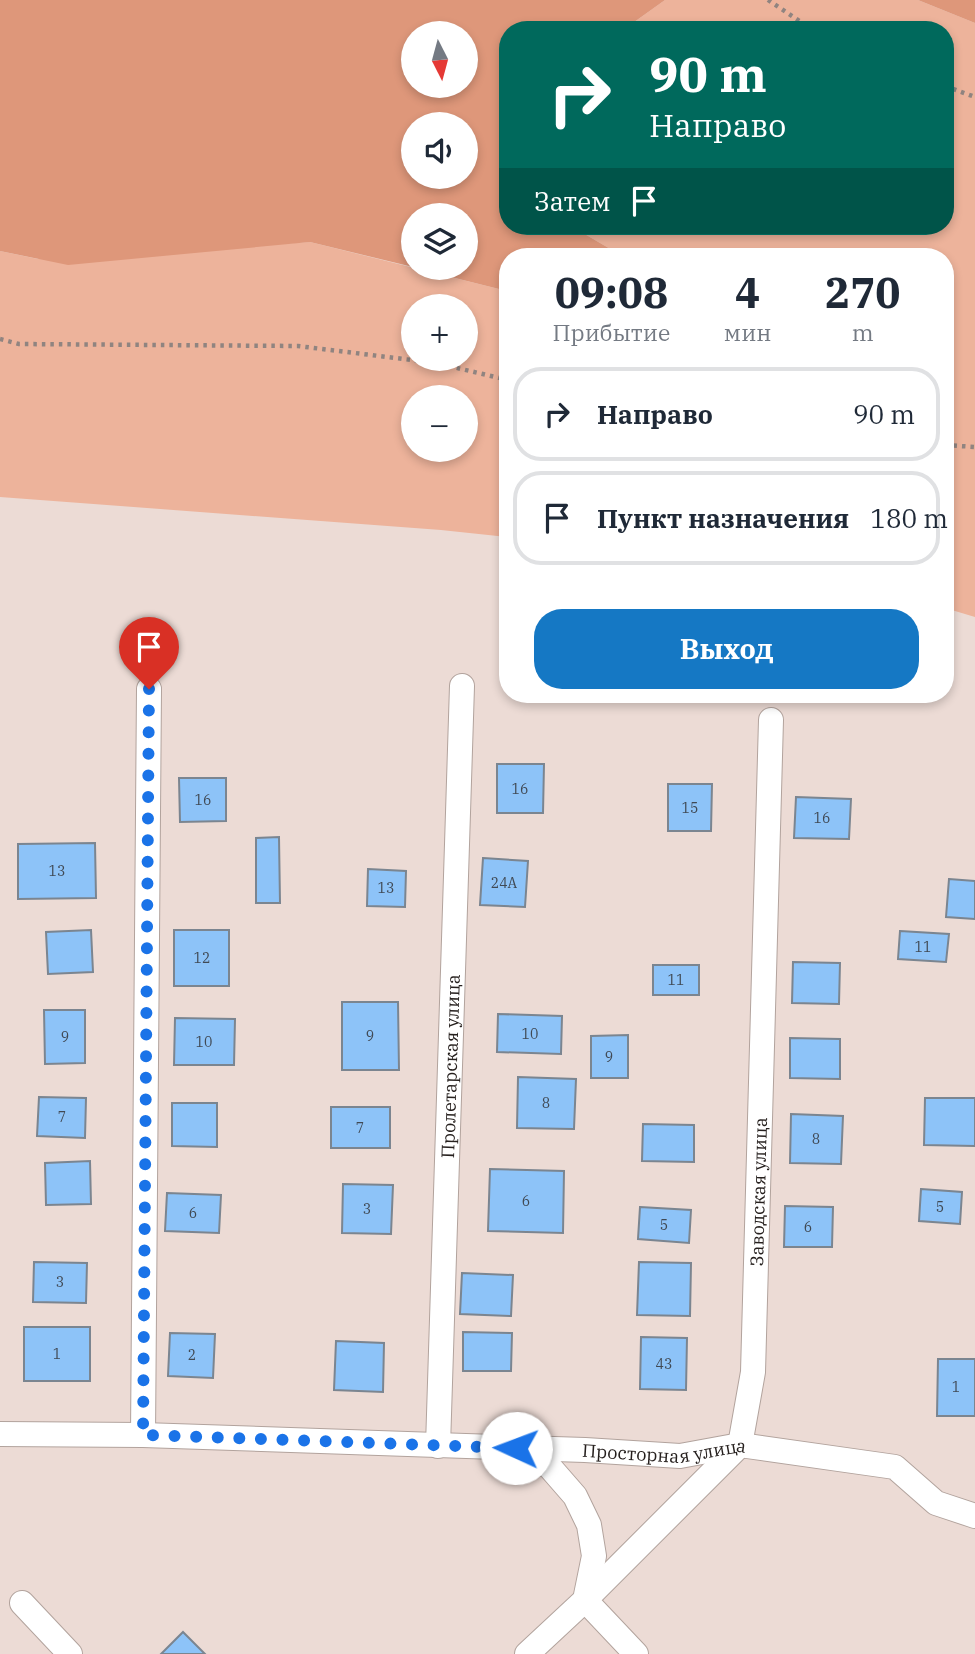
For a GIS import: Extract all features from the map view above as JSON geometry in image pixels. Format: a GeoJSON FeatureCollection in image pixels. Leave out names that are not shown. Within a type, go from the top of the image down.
{"type":"FeatureCollection","features":[{"type":"Feature","properties":{"kind":"street","name":"Пролетарская улица"},"geometry":{"type":"LineString","coordinates":[[438,1446],[462,686]]}},
{"type":"Feature","properties":{"kind":"street"},"geometry":{"type":"LineString","coordinates":[[143,1435],[149,689]]}},
{"type":"Feature","properties":{"kind":"street","name":"Заводская улица"},"geometry":{"type":"LineString","coordinates":[[740,1445],[753,1372],[771,720]]}},
{"type":"Feature","properties":{"kind":"street","name":"Просторная улица"},"geometry":{"type":"LineString","coordinates":[[0,1434],[143,1435],[680,1456],[740,1445],[895,1468],[936,1503],[975,1516]]}},
{"type":"Feature","properties":{"kind":"street"},"geometry":{"type":"LineString","coordinates":[[527,1654],[740,1445]]}},
{"type":"Feature","properties":{"kind":"street"},"geometry":{"type":"LineString","coordinates":[[470,1446],[548,1465],[575,1496],[589,1525],[594,1556],[585,1600]]}},
{"type":"Feature","properties":{"kind":"street"},"geometry":{"type":"LineString","coordinates":[[585,1600],[636,1654]]}},
{"type":"Feature","properties":{"kind":"street"},"geometry":{"type":"LineString","coordinates":[[22,1603],[70,1654]]}},
{"type":"Feature","properties":{"kind":"path"},"geometry":{"type":"LineString","coordinates":[[768,0],[800,21]]}},
{"type":"Feature","properties":{"kind":"path"},"geometry":{"type":"LineString","coordinates":[[954,89],[975,97]]}},
{"type":"Feature","properties":{"kind":"path"},"geometry":{"type":"LineString","coordinates":[[0,339],[19,344],[298,346],[436,363],[499,378]]}},
{"type":"Feature","properties":{"kind":"path"},"geometry":{"type":"LineString","coordinates":[[954,446],[975,447]]}},
{"type":"Feature","properties":{"kind":"shaded area"},"geometry":{"type":"Polygon","coordinates":[[[0,0],[665,0],[636,21],[499,21],[499,235],[586,235],[609,248],[499,248],[499,289],[463,280],[478,280],[478,203],[401,203],[401,264],[310,242],[68,265],[0,251],[0,0]]]}},
{"type":"Feature","properties":{"kind":"shaded area"},"geometry":{"type":"Polygon","coordinates":[[[665,0],[918,0],[975,23],[975,617],[954,611],[954,248],[609,248],[586,235],[954,235],[954,21],[636,21],[665,0]]]}},
{"type":"Feature","properties":{"kind":"shaded area"},"geometry":{"type":"Polygon","coordinates":[[[918,0],[975,0],[975,23],[918,0]]]}},
{"type":"Feature","properties":{"kind":"shaded area"},"geometry":{"type":"Polygon","coordinates":[[[310,242],[401,265],[401,280],[463,280],[499,289],[499,536],[0,497],[0,251],[38,259],[310,242]]]}},
{"type":"Feature","properties":{"kind":"building"},"geometry":{"type":"Polygon","coordinates":[[[497,764],[544,764],[543,813],[497,813],[497,764]]]}},
{"type":"Feature","properties":{"kind":"building"},"geometry":{"type":"Polygon","coordinates":[[[179,778],[226,778],[226,821],[180,822],[179,778]]]}},
{"type":"Feature","properties":{"kind":"building"},"geometry":{"type":"Polygon","coordinates":[[[668,784],[712,784],[711,831],[668,831],[668,784]]]}},
{"type":"Feature","properties":{"kind":"building"},"geometry":{"type":"Polygon","coordinates":[[[796,797],[851,799],[849,839],[794,838],[796,797]]]}},
{"type":"Feature","properties":{"kind":"building"},"geometry":{"type":"Polygon","coordinates":[[[279,837],[280,903],[256,903],[256,838],[279,837]]]}},
{"type":"Feature","properties":{"kind":"building"},"geometry":{"type":"Polygon","coordinates":[[[95,843],[96,898],[18,899],[18,844],[95,843]]]}},
{"type":"Feature","properties":{"kind":"building"},"geometry":{"type":"Polygon","coordinates":[[[483,858],[528,861],[525,907],[480,905],[483,858]]]}},
{"type":"Feature","properties":{"kind":"building"},"geometry":{"type":"Polygon","coordinates":[[[368,869],[406,871],[405,907],[367,906],[368,869]]]}},
{"type":"Feature","properties":{"kind":"building"},"geometry":{"type":"Polygon","coordinates":[[[949,879],[975,881],[975,919],[946,917],[949,879]]]}},
{"type":"Feature","properties":{"kind":"building"},"geometry":{"type":"Polygon","coordinates":[[[91,930],[93,972],[48,974],[46,932],[91,930]]]}},
{"type":"Feature","properties":{"kind":"building"},"geometry":{"type":"Polygon","coordinates":[[[174,930],[229,930],[229,986],[174,986],[174,930]]]}},
{"type":"Feature","properties":{"kind":"building"},"geometry":{"type":"Polygon","coordinates":[[[900,931],[949,934],[946,962],[898,959],[900,931]]]}},
{"type":"Feature","properties":{"kind":"building"},"geometry":{"type":"Polygon","coordinates":[[[793,962],[840,963],[839,1004],[792,1003],[793,962]]]}},
{"type":"Feature","properties":{"kind":"building"},"geometry":{"type":"Polygon","coordinates":[[[653,965],[699,965],[699,995],[653,995],[653,965]]]}},
{"type":"Feature","properties":{"kind":"building"},"geometry":{"type":"Polygon","coordinates":[[[342,1002],[398,1002],[399,1070],[342,1070],[342,1002]]]}},
{"type":"Feature","properties":{"kind":"building"},"geometry":{"type":"Polygon","coordinates":[[[44,1010],[85,1010],[85,1063],[45,1064],[44,1010]]]}},
{"type":"Feature","properties":{"kind":"building"},"geometry":{"type":"Polygon","coordinates":[[[498,1014],[562,1016],[561,1054],[497,1052],[498,1014]]]}},
{"type":"Feature","properties":{"kind":"building"},"geometry":{"type":"Polygon","coordinates":[[[175,1018],[235,1019],[234,1065],[174,1065],[175,1018]]]}},
{"type":"Feature","properties":{"kind":"building"},"geometry":{"type":"Polygon","coordinates":[[[628,1035],[628,1078],[591,1078],[591,1036],[628,1035]]]}},
{"type":"Feature","properties":{"kind":"building"},"geometry":{"type":"Polygon","coordinates":[[[790,1038],[840,1039],[840,1079],[790,1078],[790,1038]]]}},
{"type":"Feature","properties":{"kind":"building"},"geometry":{"type":"Polygon","coordinates":[[[518,1077],[576,1079],[574,1129],[517,1128],[518,1077]]]}},
{"type":"Feature","properties":{"kind":"building"},"geometry":{"type":"Polygon","coordinates":[[[39,1097],[86,1098],[85,1138],[37,1136],[39,1097]]]}},
{"type":"Feature","properties":{"kind":"building"},"geometry":{"type":"Polygon","coordinates":[[[925,1098],[975,1098],[975,1146],[924,1145],[925,1098]]]}},
{"type":"Feature","properties":{"kind":"building"},"geometry":{"type":"Polygon","coordinates":[[[172,1103],[217,1103],[217,1147],[172,1146],[172,1103]]]}},
{"type":"Feature","properties":{"kind":"building"},"geometry":{"type":"Polygon","coordinates":[[[331,1107],[390,1107],[390,1148],[331,1148],[331,1107]]]}},
{"type":"Feature","properties":{"kind":"building"},"geometry":{"type":"Polygon","coordinates":[[[791,1114],[843,1116],[841,1164],[790,1163],[791,1114]]]}},
{"type":"Feature","properties":{"kind":"building"},"geometry":{"type":"Polygon","coordinates":[[[643,1124],[694,1125],[694,1162],[642,1161],[643,1124]]]}},
{"type":"Feature","properties":{"kind":"building"},"geometry":{"type":"Polygon","coordinates":[[[90,1161],[91,1204],[46,1205],[45,1163],[90,1161]]]}},
{"type":"Feature","properties":{"kind":"building"},"geometry":{"type":"Polygon","coordinates":[[[490,1169],[564,1171],[563,1233],[488,1231],[490,1169]]]}},
{"type":"Feature","properties":{"kind":"building"},"geometry":{"type":"Polygon","coordinates":[[[343,1184],[393,1185],[391,1234],[342,1233],[343,1184]]]}},
{"type":"Feature","properties":{"kind":"building"},"geometry":{"type":"Polygon","coordinates":[[[921,1189],[962,1192],[960,1224],[919,1221],[921,1189]]]}},
{"type":"Feature","properties":{"kind":"building"},"geometry":{"type":"Polygon","coordinates":[[[167,1193],[221,1195],[219,1233],[165,1231],[167,1193]]]}},
{"type":"Feature","properties":{"kind":"building"},"geometry":{"type":"Polygon","coordinates":[[[785,1206],[833,1207],[832,1247],[784,1247],[785,1206]]]}},
{"type":"Feature","properties":{"kind":"building"},"geometry":{"type":"Polygon","coordinates":[[[640,1207],[691,1210],[689,1243],[638,1239],[640,1207]]]}},
{"type":"Feature","properties":{"kind":"building"},"geometry":{"type":"Polygon","coordinates":[[[34,1262],[87,1263],[86,1303],[33,1302],[34,1262]]]}},
{"type":"Feature","properties":{"kind":"building"},"geometry":{"type":"Polygon","coordinates":[[[639,1262],[691,1263],[690,1316],[637,1315],[639,1262]]]}},
{"type":"Feature","properties":{"kind":"building"},"geometry":{"type":"Polygon","coordinates":[[[462,1273],[513,1275],[511,1316],[460,1314],[462,1273]]]}},
{"type":"Feature","properties":{"kind":"building"},"geometry":{"type":"Polygon","coordinates":[[[24,1327],[90,1327],[90,1381],[24,1381],[24,1327]]]}},
{"type":"Feature","properties":{"kind":"building"},"geometry":{"type":"Polygon","coordinates":[[[463,1332],[512,1333],[511,1371],[463,1371],[463,1332]]]}},
{"type":"Feature","properties":{"kind":"building"},"geometry":{"type":"Polygon","coordinates":[[[170,1333],[215,1334],[213,1378],[168,1376],[170,1333]]]}},
{"type":"Feature","properties":{"kind":"building"},"geometry":{"type":"Polygon","coordinates":[[[641,1337],[687,1338],[686,1390],[640,1389],[641,1337]]]}},
{"type":"Feature","properties":{"kind":"building"},"geometry":{"type":"Polygon","coordinates":[[[336,1341],[384,1343],[383,1392],[334,1390],[336,1341]]]}},
{"type":"Feature","properties":{"kind":"building"},"geometry":{"type":"Polygon","coordinates":[[[938,1359],[975,1359],[975,1416],[937,1416],[938,1359]]]}},
{"type":"Feature","properties":{"kind":"building"},"geometry":{"type":"Polygon","coordinates":[[[183,1632],[205,1654],[161,1654],[183,1632]]]}},
{"type":"Feature","properties":{"kind":"route"},"geometry":{"type":"LineString","coordinates":[[149,689],[143,1435],[516,1448]]}}]}
